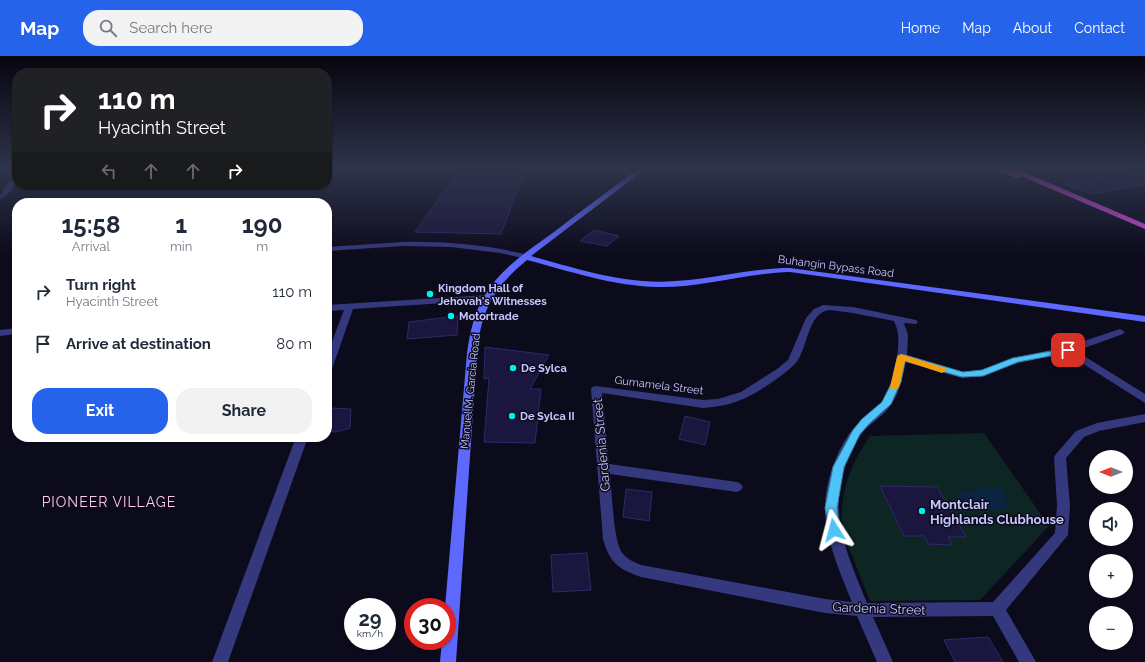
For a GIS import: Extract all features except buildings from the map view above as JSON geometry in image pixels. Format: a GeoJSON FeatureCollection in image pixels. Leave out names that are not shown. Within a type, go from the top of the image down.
{"type":"FeatureCollection","features":[{"type":"Feature","properties":{"kind":"highway"},"geometry":{"type":"LineString","coordinates":[[1078,198],[1145,227]]}},
{"type":"Feature","properties":{"kind":"main road","name":"Manuel M. Garcia Road"},"geometry":{"type":"LineString","coordinates":[[448,662],[472,354],[478,318],[487,298],[503,278],[526,256],[603,198]]}},
{"type":"Feature","properties":{"kind":"main road","name":"Buhangin Bypass Road"},"geometry":{"type":"LineString","coordinates":[[526,256],[609,278],[644,284],[675,284],[760,270],[790,270],[1145,319]]}},
{"type":"Feature","properties":{"kind":"street"},"geometry":{"type":"LineString","coordinates":[[332,249],[396,244],[447,243],[480,246],[526,256]]}},
{"type":"Feature","properties":{"kind":"street"},"geometry":{"type":"LineString","coordinates":[[332,308],[487,298]]}},
{"type":"Feature","properties":{"kind":"street"},"geometry":{"type":"LineString","coordinates":[[332,355],[350,306]]}},
{"type":"Feature","properties":{"kind":"street","name":"Gumamela Street"},"geometry":{"type":"LineString","coordinates":[[596,389],[683,402],[718,403],[745,395],[781,371],[792,361],[811,318],[815,312],[821,308],[837,308],[913,322]]}},
{"type":"Feature","properties":{"kind":"street"},"geometry":{"type":"LineString","coordinates":[[885,662],[847,575],[834,530],[831,508],[839,467],[856,432],[886,404],[896,382],[903,336],[898,319]]}},
{"type":"Feature","properties":{"kind":"street"},"geometry":{"type":"LineString","coordinates":[[0,332],[12,331]]}},
{"type":"Feature","properties":{"kind":"street"},"geometry":{"type":"LineString","coordinates":[[901,357],[962,374],[983,373],[1016,360],[1068,350],[1120,332]]}},
{"type":"Feature","properties":{"kind":"street"},"geometry":{"type":"LineString","coordinates":[[1068,350],[1145,399]]}},
{"type":"Feature","properties":{"kind":"street","name":"Gardenia Street"},"geometry":{"type":"LineString","coordinates":[[596,389],[612,550],[618,560],[629,568],[825,606],[862,610],[997,609]]}},
{"type":"Feature","properties":{"kind":"street"},"geometry":{"type":"LineString","coordinates":[[1028,662],[997,609],[1061,535],[1064,522],[1060,478],[1060,457],[1080,434],[1097,427],[1145,418]]}},
{"type":"Feature","properties":{"kind":"street"},"geometry":{"type":"LineString","coordinates":[[220,662],[300,442]]}},
{"type":"Feature","properties":{"kind":"street"},"geometry":{"type":"LineString","coordinates":[[603,468],[737,487]]}},
{"type":"Feature","properties":{"kind":"green space"},"geometry":{"type":"Polygon","coordinates":[[[984,433],[1049,526],[980,600],[870,601],[847,546],[842,522],[842,509],[846,483],[856,459],[870,436],[984,433]]]}},
{"type":"Feature","properties":{"kind":"water"},"geometry":{"type":"Polygon","coordinates":[[[975,487],[1000,487],[1008,499],[1003,499],[1010,510],[955,510],[950,502],[961,502],[956,492],[978,492],[975,487]]]}},
{"type":"Feature","properties":{"kind":"slow traffic"},"geometry":{"type":"LineString","coordinates":[[894,387],[901,357],[942,370]]}},
{"type":"Feature","properties":{"kind":"place","name":"Kingdom Hall of Jehovah's Witnesses"},"geometry":{"type":"Point","coordinates":[430,294]}},
{"type":"Feature","properties":{"kind":"place","name":"Motortrade"},"geometry":{"type":"Point","coordinates":[451,316]}},
{"type":"Feature","properties":{"kind":"place","name":"De Sylca"},"geometry":{"type":"Point","coordinates":[513,368]}},
{"type":"Feature","properties":{"kind":"place","name":"De Sylca II"},"geometry":{"type":"Point","coordinates":[512,416]}},
{"type":"Feature","properties":{"kind":"place","name":"Montclair Highlands Clubhouse"},"geometry":{"type":"Point","coordinates":[922,511]}},
{"type":"Feature","properties":{"kind":"district","name":"PIONEER VILLAGE"},"geometry":{"type":"Point","coordinates":[109,502]}},
{"type":"Feature","properties":{"kind":"route"},"geometry":{"type":"LineString","coordinates":[[834,530],[831,508],[839,467],[856,432],[886,404],[896,382],[901,357],[948,372],[962,374],[983,373],[1016,360],[1068,350]]}}]}
